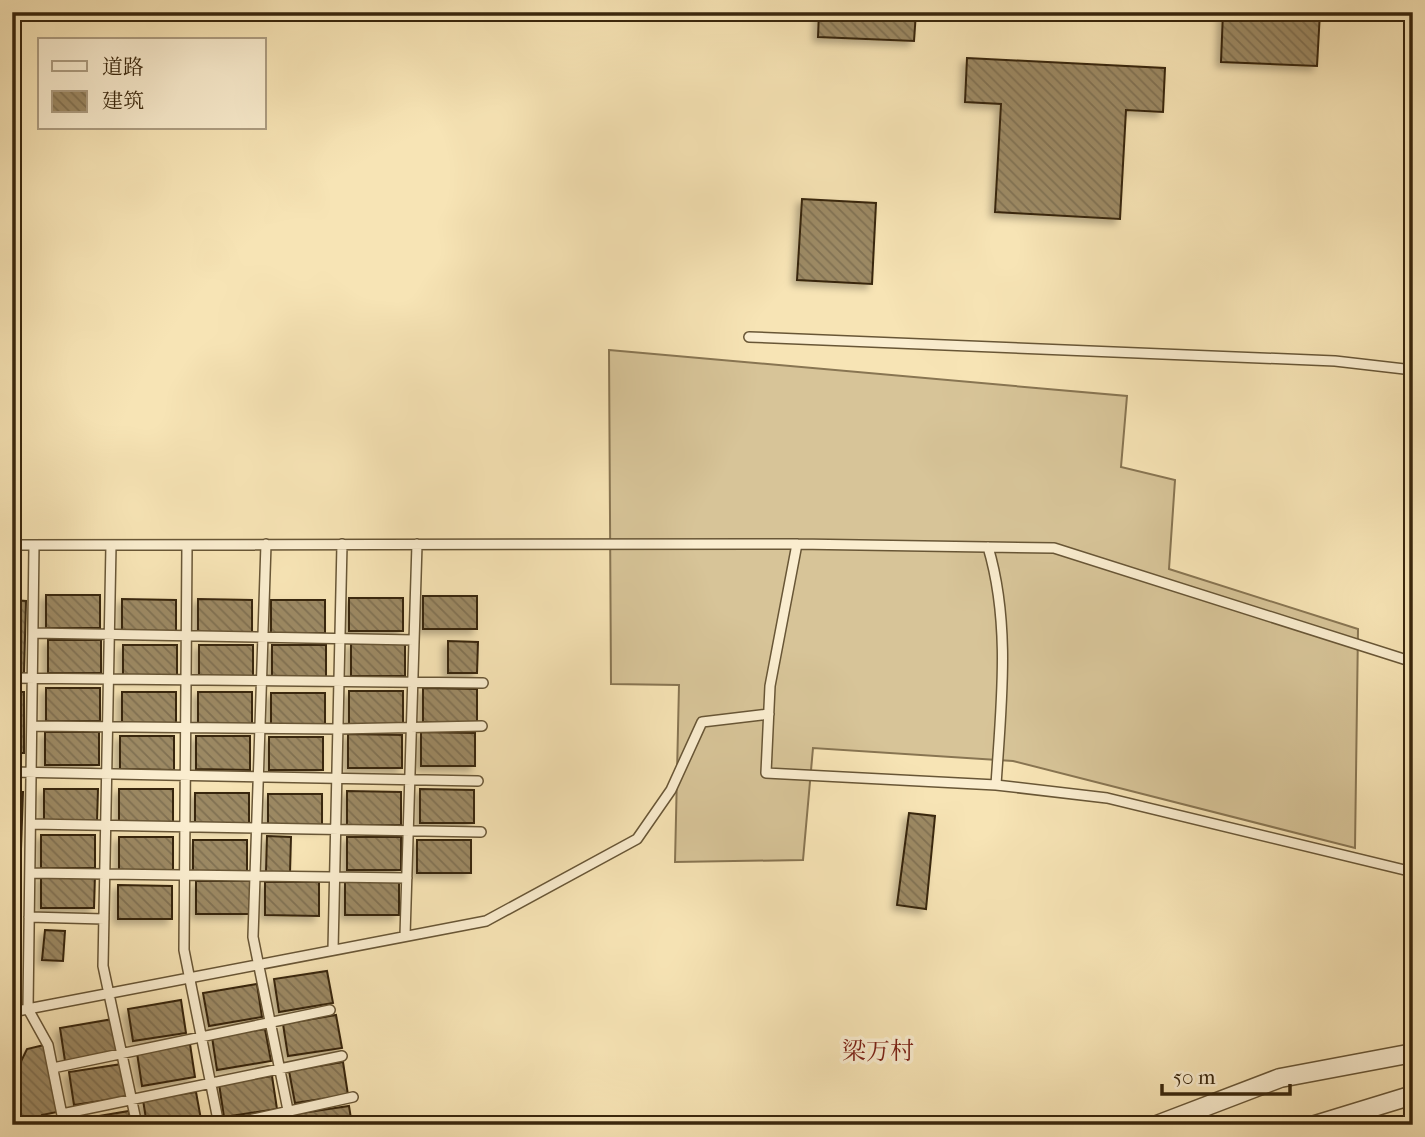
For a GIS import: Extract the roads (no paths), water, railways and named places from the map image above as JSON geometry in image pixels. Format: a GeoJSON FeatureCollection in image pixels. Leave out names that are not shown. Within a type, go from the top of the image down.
{"type":"FeatureCollection","features":[{"type":"Feature","properties":{"kind":"street"},"geometry":{"type":"LineString","coordinates":[[1157,1125],[1280,1078],[1413,1054]]}},
{"type":"Feature","properties":{"kind":"street"},"geometry":{"type":"LineString","coordinates":[[1315,1125],[1413,1095]]}},
{"type":"Feature","properties":{"kind":"lane"},"geometry":{"type":"LineString","coordinates":[[749,337],[1335,361],[1413,370]]}},
{"type":"Feature","properties":{"kind":"lane"},"geometry":{"type":"LineString","coordinates":[[266,544],[253,937],[291,1125]]}},
{"type":"Feature","properties":{"kind":"lane"},"geometry":{"type":"LineString","coordinates":[[333,950],[342,544]]}},
{"type":"Feature","properties":{"kind":"lane"},"geometry":{"type":"LineString","coordinates":[[405,936],[417,544]]}},
{"type":"Feature","properties":{"kind":"lane"},"geometry":{"type":"LineString","coordinates":[[797,544],[771,685],[765,773],[996,785],[1107,798],[1413,872]]}},
{"type":"Feature","properties":{"kind":"lane"},"geometry":{"type":"LineString","coordinates":[[12,545],[797,544],[1054,548],[1413,662]]}},
{"type":"Feature","properties":{"kind":"lane"},"geometry":{"type":"LineString","coordinates":[[34,545],[28,1009],[48,1045],[64,1125]]}},
{"type":"Feature","properties":{"kind":"lane"},"geometry":{"type":"LineString","coordinates":[[111,545],[103,966],[137,1125]]}},
{"type":"Feature","properties":{"kind":"lane"},"geometry":{"type":"LineString","coordinates":[[187,545],[184,950],[219,1125]]}},
{"type":"Feature","properties":{"kind":"lane"},"geometry":{"type":"LineString","coordinates":[[988,547],[1000,587],[1003,682],[996,785]]}},
{"type":"Feature","properties":{"kind":"lane"},"geometry":{"type":"LineString","coordinates":[[33,632],[414,640]]}},
{"type":"Feature","properties":{"kind":"lane"},"geometry":{"type":"LineString","coordinates":[[12,677],[483,683]]}},
{"type":"Feature","properties":{"kind":"lane"},"geometry":{"type":"LineString","coordinates":[[12,1012],[486,921],[637,839],[671,790],[702,722],[769,714]]}},
{"type":"Feature","properties":{"kind":"lane"},"geometry":{"type":"LineString","coordinates":[[32,726],[338,729],[482,726]]}},
{"type":"Feature","properties":{"kind":"lane"},"geometry":{"type":"LineString","coordinates":[[12,772],[478,781]]}},
{"type":"Feature","properties":{"kind":"lane"},"geometry":{"type":"LineString","coordinates":[[31,824],[481,832]]}},
{"type":"Feature","properties":{"kind":"lane"},"geometry":{"type":"LineString","coordinates":[[30,873],[407,878]]}},
{"type":"Feature","properties":{"kind":"lane"},"geometry":{"type":"LineString","coordinates":[[29,917],[104,919]]}},
{"type":"Feature","properties":{"kind":"lane"},"geometry":{"type":"LineString","coordinates":[[53,1068],[330,1010]]}},
{"type":"Feature","properties":{"kind":"lane"},"geometry":{"type":"LineString","coordinates":[[62,1114],[342,1056]]}},
{"type":"Feature","properties":{"kind":"lane"},"geometry":{"type":"LineString","coordinates":[[226,1125],[353,1097]]}},
{"type":"Feature","properties":{"kind":"district","name":"梁万村"},"geometry":{"type":"Point","coordinates":[878,1051]}}]}
